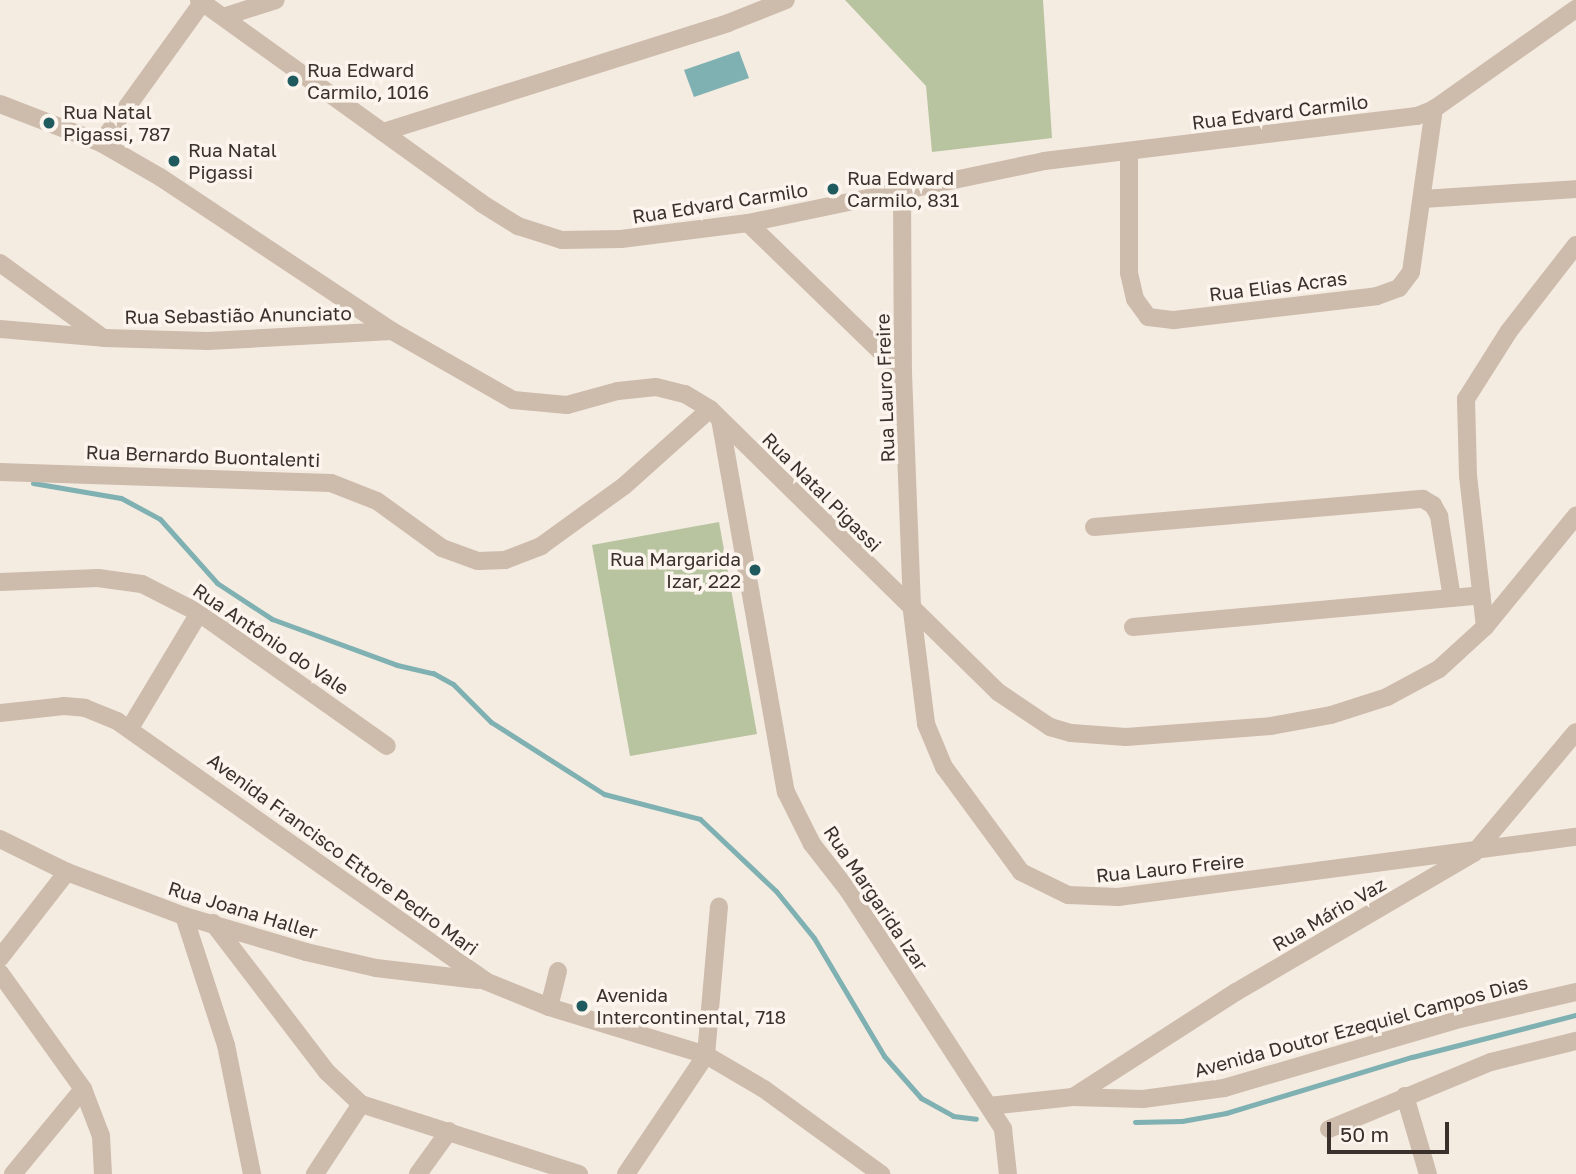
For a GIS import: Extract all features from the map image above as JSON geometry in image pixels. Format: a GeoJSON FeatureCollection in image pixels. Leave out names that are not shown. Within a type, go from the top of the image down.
{"type":"FeatureCollection","features":[{"type":"Feature","properties":{"kind":"street"},"geometry":{"type":"LineString","coordinates":[[226,16],[276,0]]}},
{"type":"Feature","properties":{"kind":"street"},"geometry":{"type":"LineString","coordinates":[[383,132],[728,23],[786,0]]}},
{"type":"Feature","properties":{"kind":"street"},"geometry":{"type":"LineString","coordinates":[[101,143],[202,1]]}},
{"type":"Feature","properties":{"kind":"street","name":"Rua Edvard Carmilo"},"geometry":{"type":"LineString","coordinates":[[202,1],[518,226],[546,237],[621,239],[748,223],[1044,161],[1356,125],[1434,109],[1576,9]]}},
{"type":"Feature","properties":{"kind":"street","name":"Rua Natal Pigassi"},"geometry":{"type":"LineString","coordinates":[[0,104],[101,143],[201,203],[392,331],[513,400],[567,405],[618,391],[656,387],[685,394],[715,414],[912,611],[998,692],[1034,718],[1071,733],[1126,737],[1271,726],[1362,706],[1412,686],[1485,627],[1576,516]]}},
{"type":"Feature","properties":{"kind":"street","name":"Rua Elias Acras"},"geometry":{"type":"LineString","coordinates":[[1129,151],[1129,273],[1141,309],[1159,320],[1391,292],[1411,272],[1434,109]]}},
{"type":"Feature","properties":{"kind":"street"},"geometry":{"type":"LineString","coordinates":[[1423,200],[1576,189]]}},
{"type":"Feature","properties":{"kind":"street","name":"Rua Lauro Freire"},"geometry":{"type":"LineString","coordinates":[[902,191],[903,373],[912,611],[919,679],[933,745],[1006,856],[1021,872],[1068,895],[1118,897],[1474,853],[1576,837]]}},
{"type":"Feature","properties":{"kind":"street"},"geometry":{"type":"LineString","coordinates":[[748,223],[903,373]]}},
{"type":"Feature","properties":{"kind":"street"},"geometry":{"type":"LineString","coordinates":[[1485,627],[1464,426],[1466,399],[1509,331],[1576,245]]}},
{"type":"Feature","properties":{"kind":"street"},"geometry":{"type":"LineString","coordinates":[[0,263],[104,338]]}},
{"type":"Feature","properties":{"kind":"street","name":"Rua Sebastião Anunciato"},"geometry":{"type":"LineString","coordinates":[[0,328],[104,338],[208,341],[392,331]]}},
{"type":"Feature","properties":{"kind":"street","name":"Rua Bernardo Buontalenti"},"geometry":{"type":"LineString","coordinates":[[0,472],[331,483],[377,501],[442,548],[478,561],[505,560],[541,547],[715,414]]}},
{"type":"Feature","properties":{"kind":"street","name":"Rua Margarida Izar"},"geometry":{"type":"LineString","coordinates":[[715,414],[786,792],[812,844],[848,890],[949,1052],[1003,1129],[1008,1174]]}},
{"type":"Feature","properties":{"kind":"street"},"geometry":{"type":"LineString","coordinates":[[1094,527],[1423,499],[1439,516],[1452,598]]}},
{"type":"Feature","properties":{"kind":"street","name":"Rua Antônio do Vale"},"geometry":{"type":"LineString","coordinates":[[0,582],[130,579],[199,613],[387,746]]}},
{"type":"Feature","properties":{"kind":"street"},"geometry":{"type":"LineString","coordinates":[[1133,627],[1482,595]]}},
{"type":"Feature","properties":{"kind":"street"},"geometry":{"type":"LineString","coordinates":[[130,728],[199,613]]}},
{"type":"Feature","properties":{"kind":"street","name":"Avenida Francisco Ettore Pedro Mari"},"geometry":{"type":"LineString","coordinates":[[0,713],[85,708],[130,728],[485,981],[549,1007],[706,1055],[764,1089],[881,1174]]}},
{"type":"Feature","properties":{"kind":"street","name":"Rua Mário Vaz"},"geometry":{"type":"LineString","coordinates":[[1073,1097],[1236,992],[1474,853],[1576,732]]}},
{"type":"Feature","properties":{"kind":"street","name":"Rua Joana Haller"},"geometry":{"type":"LineString","coordinates":[[0,839],[67,872],[184,916],[376,968],[485,981]]}},
{"type":"Feature","properties":{"kind":"street"},"geometry":{"type":"LineString","coordinates":[[0,958],[67,872]]}},
{"type":"Feature","properties":{"kind":"street"},"geometry":{"type":"LineString","coordinates":[[626,1174],[706,1055],[719,906]]}},
{"type":"Feature","properties":{"kind":"street"},"geometry":{"type":"LineString","coordinates":[[184,916],[226,1045],[252,1174]]}},
{"type":"Feature","properties":{"kind":"street"},"geometry":{"type":"LineString","coordinates":[[213,923],[277,1013],[327,1072],[361,1104],[579,1174]]}},
{"type":"Feature","properties":{"kind":"street"},"geometry":{"type":"LineString","coordinates":[[549,1007],[558,971]]}},
{"type":"Feature","properties":{"kind":"street"},"geometry":{"type":"LineString","coordinates":[[0,973],[82,1088],[101,1136],[103,1174]]}},
{"type":"Feature","properties":{"kind":"street","name":"Avenida Doutor Ezequiel Campos Dias"},"geometry":{"type":"LineString","coordinates":[[989,1106],[1073,1097],[1132,1100],[1224,1088],[1446,1023],[1576,992]]}},
{"type":"Feature","properties":{"kind":"street"},"geometry":{"type":"LineString","coordinates":[[1329,1129],[1491,1062],[1576,1041]]}},
{"type":"Feature","properties":{"kind":"street"},"geometry":{"type":"LineString","coordinates":[[13,1174],[82,1088]]}},
{"type":"Feature","properties":{"kind":"street"},"geometry":{"type":"LineString","coordinates":[[1405,1096],[1428,1174]]}},
{"type":"Feature","properties":{"kind":"street"},"geometry":{"type":"LineString","coordinates":[[315,1174],[361,1104]]}},
{"type":"Feature","properties":{"kind":"street"},"geometry":{"type":"LineString","coordinates":[[418,1174],[449,1131]]}},
{"type":"Feature","properties":{"kind":"green space"},"geometry":{"type":"Polygon","coordinates":[[[845,0],[1043,0],[1052,138],[932,152],[926,86],[845,0]]]}},
{"type":"Feature","properties":{"kind":"green space"},"geometry":{"type":"Polygon","coordinates":[[[719,522],[757,734],[630,756],[592,545],[719,522]]]}},
{"type":"Feature","properties":{"kind":"water"},"geometry":{"type":"Polygon","coordinates":[[[739,51],[749,78],[694,97],[684,70],[739,51]]]}},
{"type":"Feature","properties":{"kind":"waterway"},"geometry":{"type":"LineString","coordinates":[[33,483],[121,498],[160,519],[217,583],[272,619],[397,665],[433,673],[453,684],[491,722],[604,794],[700,819],[776,891],[814,938],[884,1056],[921,1098],[953,1116],[976,1119]]}},
{"type":"Feature","properties":{"kind":"waterway"},"geometry":{"type":"LineString","coordinates":[[1135,1122],[1182,1121],[1226,1113],[1412,1057],[1576,1015]]}},
{"type":"Feature","properties":{"kind":"place","name":"Rua Edward Carmilo, 1016"},"geometry":{"type":"Point","coordinates":[293,81]}},
{"type":"Feature","properties":{"kind":"place","name":"Rua Natal Pigassi, 787"},"geometry":{"type":"Point","coordinates":[49,123]}},
{"type":"Feature","properties":{"kind":"place","name":"Rua Natal Pigassi"},"geometry":{"type":"Point","coordinates":[174,161]}},
{"type":"Feature","properties":{"kind":"place","name":"Rua Edward Carmilo, 831"},"geometry":{"type":"Point","coordinates":[833,189]}},
{"type":"Feature","properties":{"kind":"place","name":"Rua Margarida Izar, 222"},"geometry":{"type":"Point","coordinates":[755,570]}},
{"type":"Feature","properties":{"kind":"place","name":"Avenida Intercontinental, 718"},"geometry":{"type":"Point","coordinates":[582,1006]}}]}
